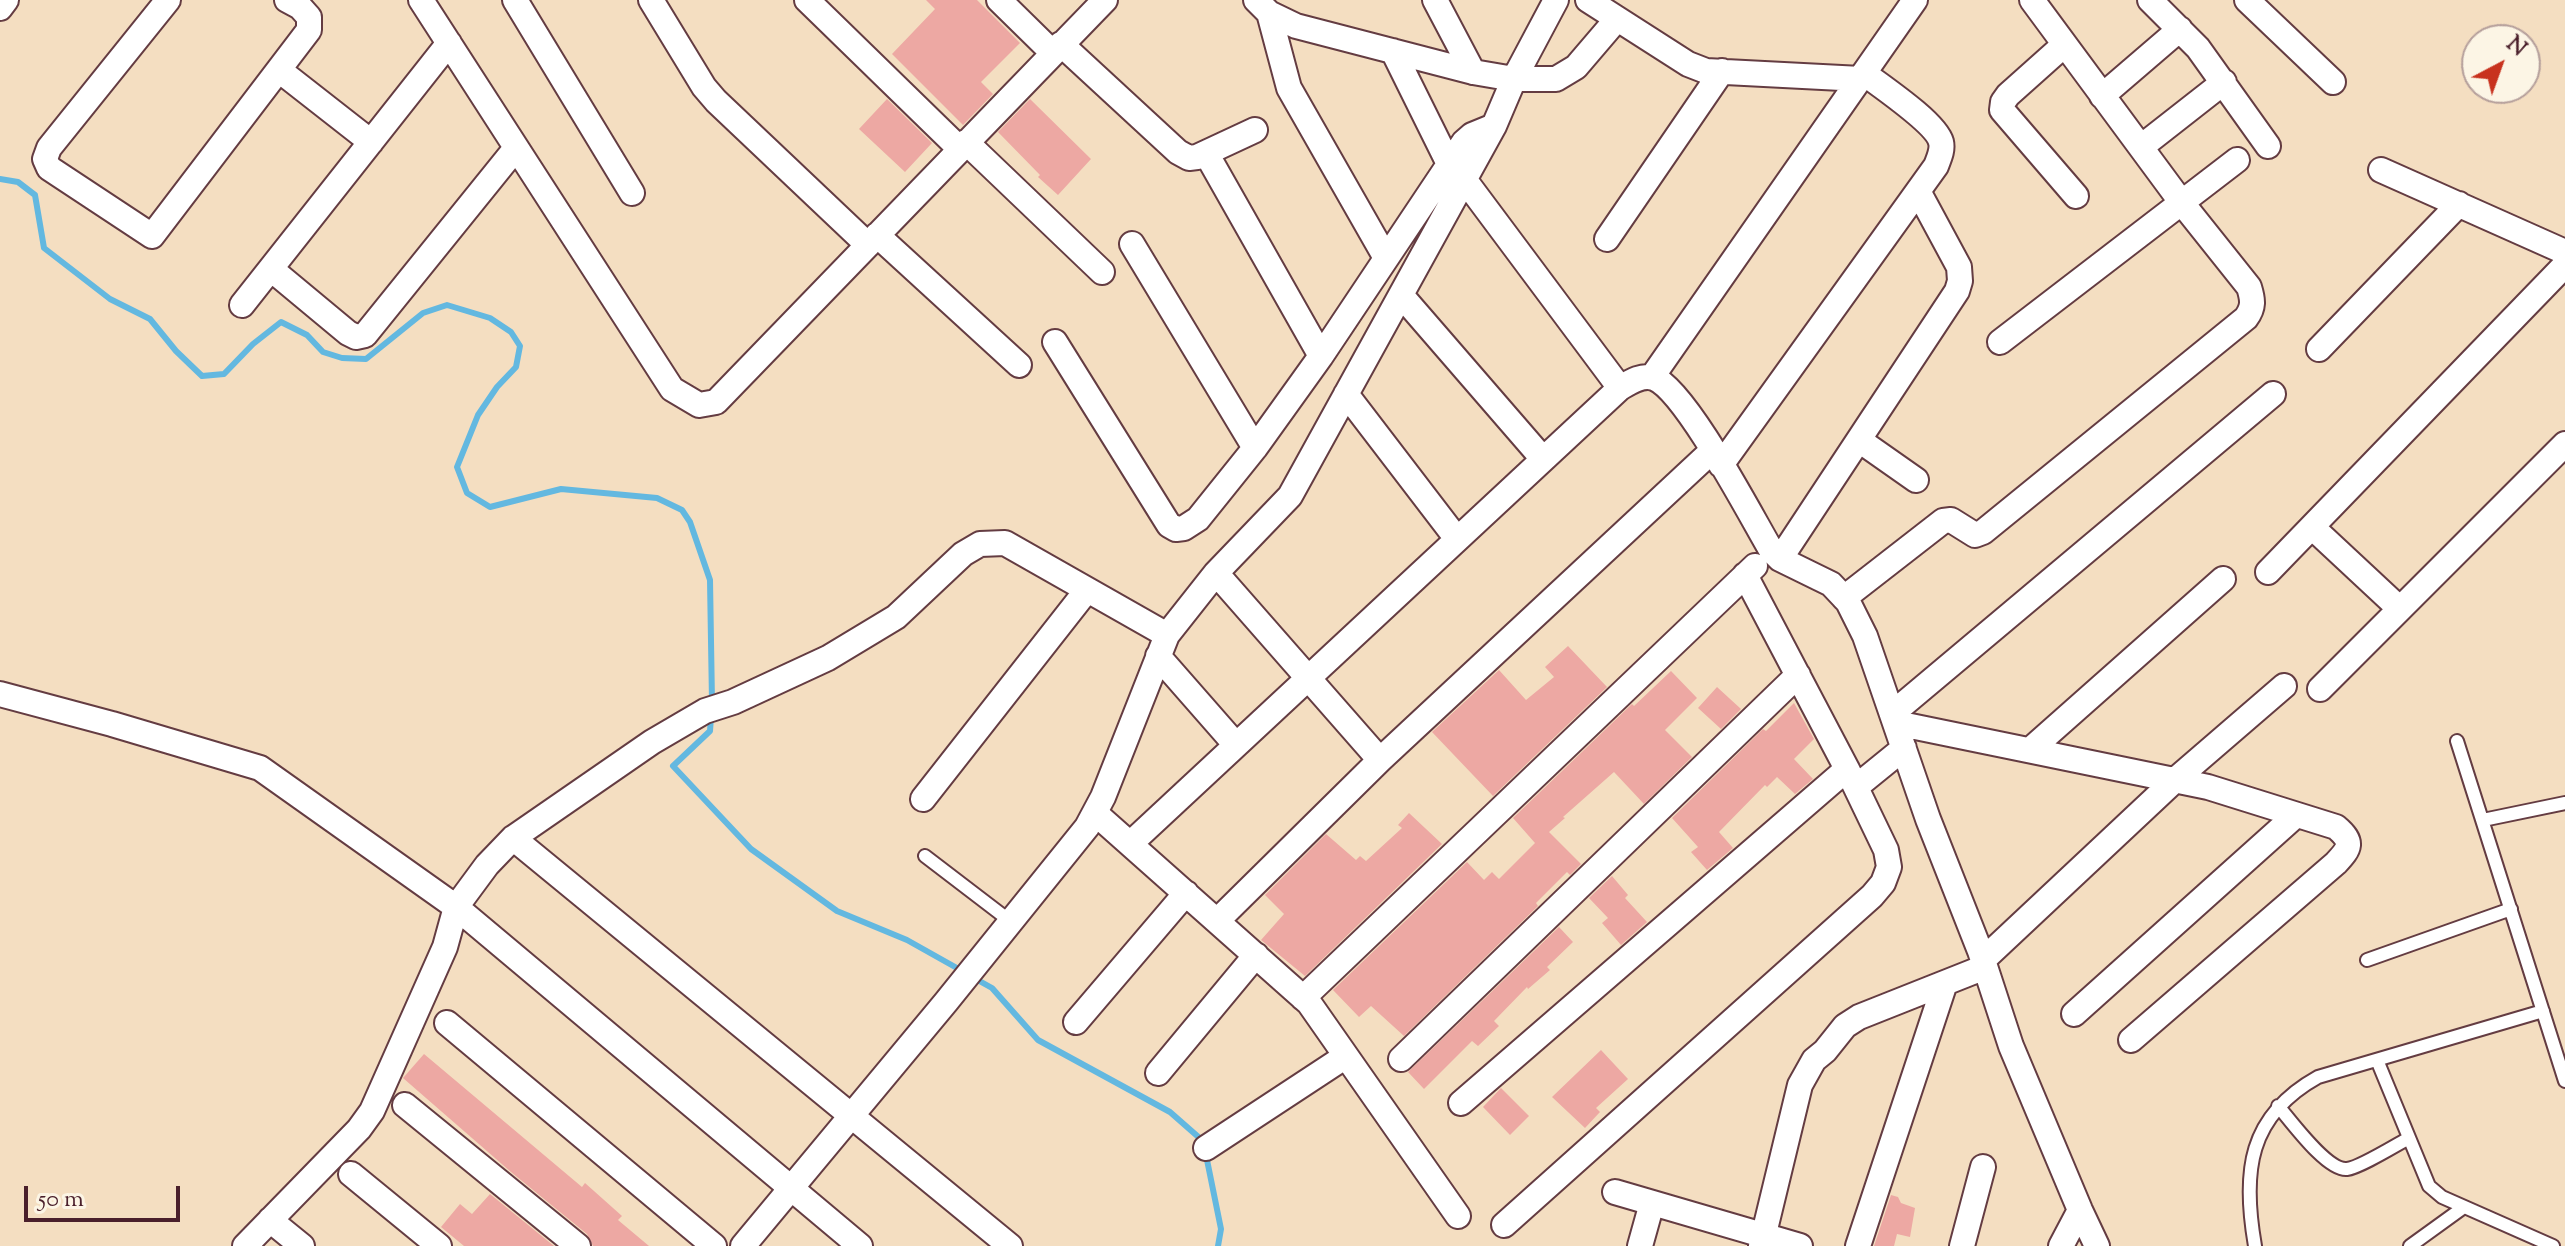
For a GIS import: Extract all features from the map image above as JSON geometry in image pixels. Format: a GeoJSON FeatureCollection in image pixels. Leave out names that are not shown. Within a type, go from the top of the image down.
{"type":"FeatureCollection","features":[{"type":"Feature","properties":{"kind":"street"},"geometry":{"type":"LineString","coordinates":[[0,8],[6,0]]}},
{"type":"Feature","properties":{"kind":"street"},"geometry":{"type":"LineString","coordinates":[[168,0],[49,148],[45,159],[49,168],[152,236],[309,30],[309,17],[300,7],[287,0]]}},
{"type":"Feature","properties":{"kind":"street"},"geometry":{"type":"LineString","coordinates":[[422,0],[672,389],[699,405],[716,402],[1105,0]]}},
{"type":"Feature","properties":{"kind":"street"},"geometry":{"type":"LineString","coordinates":[[515,0],[632,193]]}},
{"type":"Feature","properties":{"kind":"street"},"geometry":{"type":"LineString","coordinates":[[651,0],[704,87],[716,101],[1019,365]]}},
{"type":"Feature","properties":{"kind":"street"},"geometry":{"type":"LineString","coordinates":[[807,0],[1102,272]]}},
{"type":"Feature","properties":{"kind":"street"},"geometry":{"type":"LineString","coordinates":[[999,0],[1178,152],[1189,158],[1255,130]]}},
{"type":"Feature","properties":{"kind":"street"},"geometry":{"type":"LineString","coordinates":[[1435,0],[1473,72]]}},
{"type":"Feature","properties":{"kind":"street"},"geometry":{"type":"LineString","coordinates":[[1055,342],[1169,525],[1176,529],[1184,528],[1198,519],[1255,448],[1386,258],[1494,126],[1514,79],[1556,0]]}},
{"type":"Feature","properties":{"kind":"street"},"geometry":{"type":"LineString","coordinates":[[1217,921],[1380,760],[1717,458],[1936,166],[1942,150],[1940,138],[1931,126],[1863,76],[1706,71],[1688,64],[1588,0]]}},
{"type":"Feature","properties":{"kind":"street"},"geometry":{"type":"LineString","coordinates":[[1652,377],[1915,0]]}},
{"type":"Feature","properties":{"kind":"street"},"geometry":{"type":"LineString","coordinates":[[1844,598],[1943,521],[1951,520],[1975,535],[1983,532],[2251,311],[2253,301],[2249,287],[2182,203],[2032,0]]}},
{"type":"Feature","properties":{"kind":"street"},"geometry":{"type":"LineString","coordinates":[[2150,0],[2198,48],[2268,146]]}},
{"type":"Feature","properties":{"kind":"street"},"geometry":{"type":"LineString","coordinates":[[2247,0],[2333,82]]}},
{"type":"Feature","properties":{"kind":"street"},"geometry":{"type":"LineString","coordinates":[[1263,6],[1296,26],[1473,72],[1514,79],[1556,79],[1576,67],[1617,19]]}},
{"type":"Feature","properties":{"kind":"street"},"geometry":{"type":"LineString","coordinates":[[1263,6],[1293,97],[1386,258]]}},
{"type":"Feature","properties":{"kind":"street"},"geometry":{"type":"LineString","coordinates":[[2102,96],[2180,29]]}},
{"type":"Feature","properties":{"kind":"street"},"geometry":{"type":"LineString","coordinates":[[242,305],[449,43]]}},
{"type":"Feature","properties":{"kind":"street"},"geometry":{"type":"LineString","coordinates":[[2064,45],[2008,95],[2002,110],[2076,196]]}},
{"type":"Feature","properties":{"kind":"street"},"geometry":{"type":"LineString","coordinates":[[1393,51],[1456,172],[1620,388]]}},
{"type":"Feature","properties":{"kind":"street"},"geometry":{"type":"LineString","coordinates":[[279,70],[371,142]]}},
{"type":"Feature","properties":{"kind":"street"},"geometry":{"type":"LineString","coordinates":[[1607,239],[1722,71]]}},
{"type":"Feature","properties":{"kind":"street"},"geometry":{"type":"LineString","coordinates":[[2141,147],[2224,82]]}},
{"type":"Feature","properties":{"kind":"street"},"geometry":{"type":"LineString","coordinates":[[271,269],[348,333],[356,337],[365,335],[516,148]]}},
{"type":"Feature","properties":{"kind":"street"},"geometry":{"type":"LineString","coordinates":[[1206,153],[1321,356]]}},
{"type":"Feature","properties":{"kind":"street"},"geometry":{"type":"LineString","coordinates":[[2000,342],[2237,160]]}},
{"type":"Feature","properties":{"kind":"street"},"geometry":{"type":"LineString","coordinates":[[2381,170],[2565,252]]}},
{"type":"Feature","properties":{"kind":"street"},"geometry":{"type":"LineString","coordinates":[[743,1246],[1087,827],[1163,645],[1216,573],[1290,496],[1401,295],[1456,172]]}},
{"type":"Feature","properties":{"kind":"street"},"geometry":{"type":"LineString","coordinates":[[1303,998],[1745,575],[1775,554],[1859,440],[1957,291],[1959,267],[1918,191]]}},
{"type":"Feature","properties":{"kind":"street"},"geometry":{"type":"LineString","coordinates":[[2319,349],[2459,204]]}},
{"type":"Feature","properties":{"kind":"street"},"geometry":{"type":"LineString","coordinates":[[1132,244],[1255,448]]}},
{"type":"Feature","properties":{"kind":"street"},"geometry":{"type":"LineString","coordinates":[[2268,572],[2565,265]]}},
{"type":"Feature","properties":{"kind":"street"},"geometry":{"type":"LineString","coordinates":[[1401,295],[1543,459]]}},
{"type":"Feature","properties":{"kind":"street"},"geometry":{"type":"LineString","coordinates":[[1130,844],[1620,388],[1638,378],[1652,377],[1671,389],[1775,554],[1831,584],[1844,598],[1865,636],[2011,1046],[2097,1246]]}},
{"type":"Feature","properties":{"kind":"street"},"geometry":{"type":"LineString","coordinates":[[1346,394],[1457,539]]}},
{"type":"Feature","properties":{"kind":"street"},"geometry":{"type":"LineString","coordinates":[[1894,718],[2273,394]]}},
{"type":"Feature","properties":{"kind":"street"},"geometry":{"type":"LineString","coordinates":[[1859,440],[1916,480]]}},
{"type":"Feature","properties":{"kind":"street"},"geometry":{"type":"LineString","coordinates":[[2320,689],[2565,444]]}},
{"type":"Feature","properties":{"kind":"street"},"geometry":{"type":"LineString","coordinates":[[2312,527],[2400,609]]}},
{"type":"Feature","properties":{"kind":"street"},"geometry":{"type":"LineString","coordinates":[[245,1246],[359,1129],[372,1111],[445,947],[456,907],[487,865],[513,838],[652,742],[705,711],[733,702],[828,658],[896,617],[963,554],[980,544],[1005,543],[1087,590],[1163,645],[1236,745]]}},
{"type":"Feature","properties":{"kind":"street"},"geometry":{"type":"LineString","coordinates":[[1216,573],[1380,760]]}},
{"type":"Feature","properties":{"kind":"street"},"geometry":{"type":"LineString","coordinates":[[1504,1225],[1872,896],[1883,883],[1889,867],[1886,850],[1852,778],[1745,575]]}},
{"type":"Feature","properties":{"kind":"street"},"geometry":{"type":"LineString","coordinates":[[2030,750],[2223,579]]}},
{"type":"Feature","properties":{"kind":"street"},"geometry":{"type":"LineString","coordinates":[[923,799],[1087,590]]}},
{"type":"Feature","properties":{"kind":"street"},"geometry":{"type":"LineString","coordinates":[[1401,1059],[1798,675]]}},
{"type":"Feature","properties":{"kind":"street"},"geometry":{"type":"LineString","coordinates":[[1763,1241],[1800,1085],[1814,1060],[1845,1026],[1859,1017],[1984,964],[2175,780],[2284,686]]}},
{"type":"Feature","properties":{"kind":"street"},"geometry":{"type":"LineString","coordinates":[[0,694],[260,768],[456,907],[860,1246]]}},
{"type":"Feature","properties":{"kind":"street"},"geometry":{"type":"LineString","coordinates":[[1894,718],[2208,787],[2336,827],[2346,835],[2349,844],[2345,853],[2131,1040]]}},
{"type":"Feature","properties":{"kind":"street"},"geometry":{"type":"LineString","coordinates":[[1461,1103],[1852,778],[1904,748]]}},
{"type":"Feature","properties":{"kind":"street"},"geometry":{"type":"LineString","coordinates":[[1095,813],[1303,998],[1458,1216]]}},
{"type":"Feature","properties":{"kind":"street"},"geometry":{"type":"LineString","coordinates":[[2074,1014],[2296,815]]}},
{"type":"Feature","properties":{"kind":"street"},"geometry":{"type":"LineString","coordinates":[[513,838],[1010,1246]]}},
{"type":"Feature","properties":{"kind":"street"},"geometry":{"type":"LineString","coordinates":[[1076,1022],[1186,893]]}},
{"type":"Feature","properties":{"kind":"street"},"geometry":{"type":"LineString","coordinates":[[1158,1073],[1256,955]]}},
{"type":"Feature","properties":{"kind":"street"},"geometry":{"type":"LineString","coordinates":[[1858,1246],[1945,983]]}},
{"type":"Feature","properties":{"kind":"street"},"geometry":{"type":"LineString","coordinates":[[447,1023],[714,1246]]}},
{"type":"Feature","properties":{"kind":"street"},"geometry":{"type":"LineString","coordinates":[[1206,1148],[1346,1056]]}},
{"type":"Feature","properties":{"kind":"street"},"geometry":{"type":"LineString","coordinates":[[405,1105],[578,1246]]}},
{"type":"Feature","properties":{"kind":"street"},"geometry":{"type":"LineString","coordinates":[[1962,1246],[1983,1167]]}},
{"type":"Feature","properties":{"kind":"street"},"geometry":{"type":"LineString","coordinates":[[351,1174],[439,1246]]}},
{"type":"Feature","properties":{"kind":"street"},"geometry":{"type":"LineString","coordinates":[[1615,1192],[1763,1241],[1800,1246]]}},
{"type":"Feature","properties":{"kind":"street"},"geometry":{"type":"LineString","coordinates":[[1640,1246],[1652,1203]]}},
{"type":"Feature","properties":{"kind":"street"},"geometry":{"type":"LineString","coordinates":[[2061,1246],[2080,1210]]}},
{"type":"Feature","properties":{"kind":"street"},"geometry":{"type":"LineString","coordinates":[[270,1220],[302,1246]]}},
{"type":"Feature","properties":{"kind":"lane"},"geometry":{"type":"LineString","coordinates":[[2457,741],[2565,1081]]}},
{"type":"Feature","properties":{"kind":"lane"},"geometry":{"type":"LineString","coordinates":[[2483,820],[2565,803]]}},
{"type":"Feature","properties":{"kind":"lane"},"geometry":{"type":"LineString","coordinates":[[925,856],[1010,921]]}},
{"type":"Feature","properties":{"kind":"lane"},"geometry":{"type":"LineString","coordinates":[[2367,960],[2511,909]]}},
{"type":"Feature","properties":{"kind":"lane"},"geometry":{"type":"LineString","coordinates":[[2255,1246],[2249,1214],[2251,1172],[2260,1132],[2278,1106],[2296,1089],[2318,1077],[2543,1011]]}},
{"type":"Feature","properties":{"kind":"lane"},"geometry":{"type":"LineString","coordinates":[[2377,1060],[2429,1186],[2442,1197],[2553,1246]]}},
{"type":"Feature","properties":{"kind":"lane"},"geometry":{"type":"LineString","coordinates":[[2278,1106],[2336,1168],[2348,1170],[2409,1138]]}},
{"type":"Feature","properties":{"kind":"lane"},"geometry":{"type":"LineString","coordinates":[[2410,1246],[2464,1207]]}},
{"type":"Feature","properties":{"kind":"building"},"geometry":{"type":"Polygon","coordinates":[[[926,0],[977,0],[1020,43],[981,82],[993,94],[963,125],[892,54],[935,9],[926,0]]]}},
{"type":"Feature","properties":{"kind":"building"},"geometry":{"type":"Polygon","coordinates":[[[887,99],[932,143],[905,172],[859,129],[887,99]]]}},
{"type":"Feature","properties":{"kind":"building"},"geometry":{"type":"Polygon","coordinates":[[[1030,99],[1091,159],[1058,195],[998,132],[1030,99]]]}},
{"type":"Feature","properties":{"kind":"building"},"geometry":{"type":"Polygon","coordinates":[[[1568,646],[1607,687],[1493,796],[1432,732],[1499,670],[1526,700],[1554,677],[1545,667],[1568,646]]]}},
{"type":"Feature","properties":{"kind":"building"},"geometry":{"type":"Polygon","coordinates":[[[1671,671],[1697,698],[1665,730],[1692,757],[1644,804],[1614,772],[1563,817],[1549,832],[1581,864],[1570,875],[1567,872],[1536,903],[1538,906],[1404,1036],[1371,1006],[1359,1017],[1333,990],[1467,862],[1484,880],[1492,872],[1499,879],[1535,843],[1513,818],[1632,704],[1634,706],[1671,671]]]}},
{"type":"Feature","properties":{"kind":"building"},"geometry":{"type":"Polygon","coordinates":[[[1717,687],[1741,709],[1721,729],[1698,708],[1717,687]]]}},
{"type":"Feature","properties":{"kind":"building"},"geometry":{"type":"Polygon","coordinates":[[[1794,703],[1814,739],[1794,759],[1813,779],[1795,794],[1777,777],[1767,787],[1765,785],[1719,832],[1733,848],[1707,870],[1691,852],[1698,847],[1672,818],[1794,703]]]}},
{"type":"Feature","properties":{"kind":"building"},"geometry":{"type":"Polygon","coordinates":[[[1409,813],[1442,844],[1305,976],[1261,940],[1284,914],[1265,895],[1326,834],[1356,860],[1360,856],[1366,861],[1402,828],[1398,825],[1409,813]]]}},
{"type":"Feature","properties":{"kind":"building"},"geometry":{"type":"Polygon","coordinates":[[[1612,876],[1628,895],[1625,898],[1647,922],[1621,945],[1602,923],[1608,918],[1589,898],[1612,876]]]}},
{"type":"Feature","properties":{"kind":"building"},"geometry":{"type":"Polygon","coordinates":[[[1559,927],[1573,942],[1547,967],[1550,970],[1527,987],[1494,1021],[1499,1026],[1478,1046],[1472,1041],[1424,1089],[1408,1072],[1559,927]]]}},
{"type":"Feature","properties":{"kind":"building"},"geometry":{"type":"Polygon","coordinates":[[[1601,1050],[1628,1079],[1596,1108],[1600,1112],[1585,1128],[1552,1097],[1601,1050]]]}},
{"type":"Feature","properties":{"kind":"building"},"geometry":{"type":"Polygon","coordinates":[[[424,1054],[582,1187],[585,1183],[622,1216],[618,1220],[649,1246],[593,1246],[587,1234],[403,1078],[424,1054]]]}},
{"type":"Feature","properties":{"kind":"building"},"geometry":{"type":"Polygon","coordinates":[[[1501,1088],[1529,1116],[1510,1135],[1483,1107],[1501,1088]]]}},
{"type":"Feature","properties":{"kind":"building"},"geometry":{"type":"Polygon","coordinates":[[[490,1194],[554,1246],[464,1246],[441,1227],[460,1204],[472,1214],[490,1194]]]}},
{"type":"Feature","properties":{"kind":"building"},"geometry":{"type":"Polygon","coordinates":[[[1891,1195],[1915,1208],[1910,1237],[1897,1234],[1894,1246],[1874,1246],[1891,1195]]]}},
{"type":"Feature","properties":{"kind":"waterway"},"geometry":{"type":"LineString","coordinates":[[0,179],[18,182],[35,195],[44,248],[110,299],[150,319],[202,376],[224,374],[253,344],[281,322],[307,335],[323,352],[342,358],[366,359],[423,313],[447,305],[490,318],[511,332],[520,346],[516,367],[497,387],[478,415],[457,467],[467,493],[490,507],[561,489],[657,498],[682,510],[690,522],[710,580],[712,702]]}},
{"type":"Feature","properties":{"kind":"waterway"},"geometry":{"type":"LineString","coordinates":[[711,717],[710,731],[673,766],[751,849],[837,911],[907,940],[964,972]]}},
{"type":"Feature","properties":{"kind":"waterway"},"geometry":{"type":"LineString","coordinates":[[974,978],[992,988],[1038,1040],[1170,1112],[1203,1141]]}},
{"type":"Feature","properties":{"kind":"waterway"},"geometry":{"type":"LineString","coordinates":[[1206,1155],[1221,1229],[1218,1246]]}}]}
